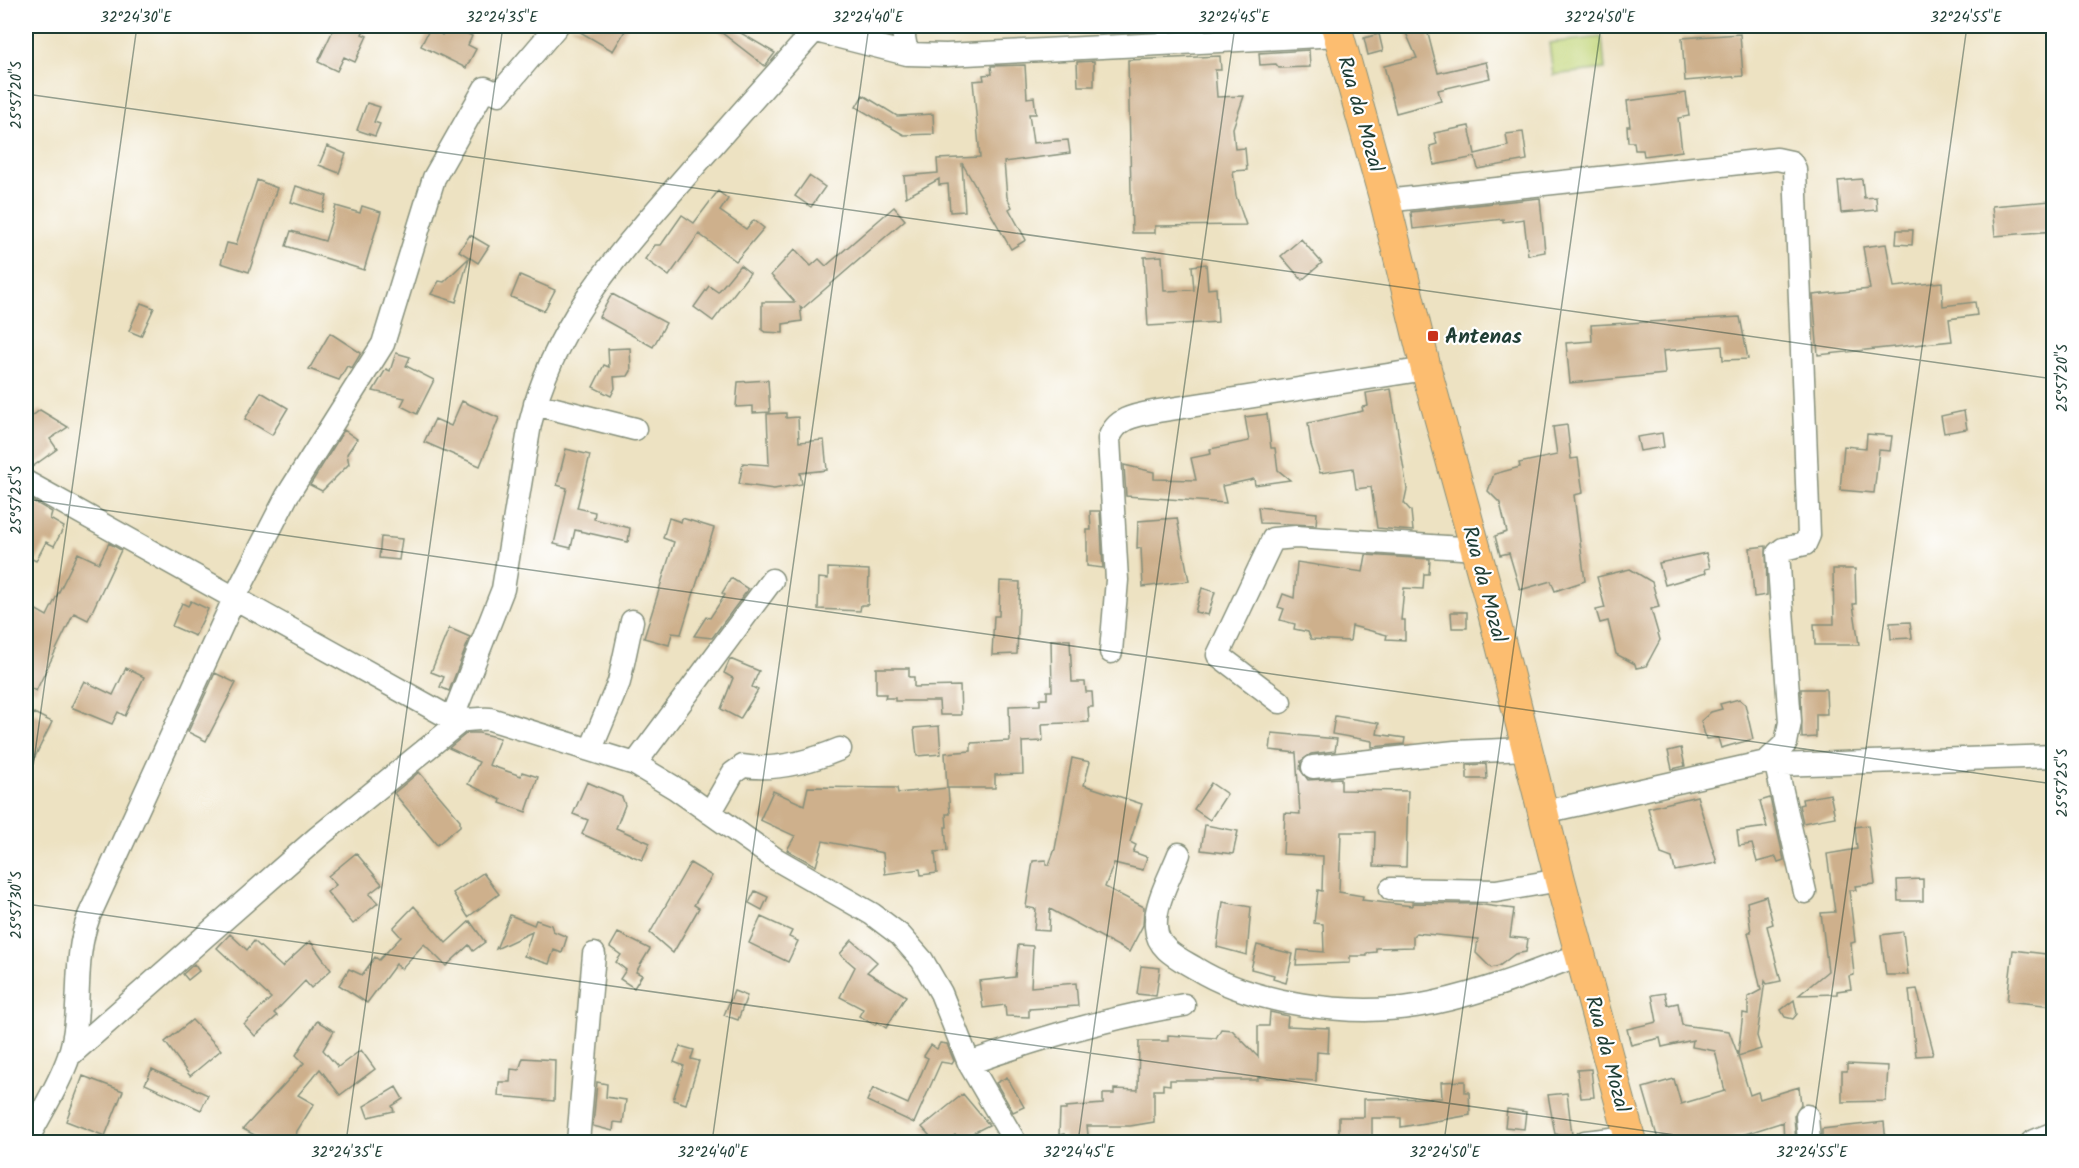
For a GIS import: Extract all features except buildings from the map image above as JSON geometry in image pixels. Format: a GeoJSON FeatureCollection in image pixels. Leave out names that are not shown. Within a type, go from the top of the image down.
{"type":"FeatureCollection","features":[{"type":"Feature","properties":{"kind":"main road","name":"Rua da Mozal"},"geometry":{"type":"LineString","coordinates":[[1337,30],[1385,201],[1426,369],[1476,549],[1560,880],[1582,954],[1630,1140]]}},
{"type":"Feature","properties":{"kind":"street"},"geometry":{"type":"LineString","coordinates":[[26,1142],[69,1056],[74,1029],[80,939],[234,600],[288,496],[383,344],[434,178],[485,88],[499,94],[557,26]]}},
{"type":"Feature","properties":{"kind":"street"},"geometry":{"type":"LineString","coordinates":[[902,26],[907,54]]}},
{"type":"Feature","properties":{"kind":"street"},"geometry":{"type":"LineString","coordinates":[[456,720],[503,589],[535,404],[561,340],[612,260],[805,28],[907,54],[946,55],[1337,30]]}},
{"type":"Feature","properties":{"kind":"street"},"geometry":{"type":"LineString","coordinates":[[1385,201],[1777,159],[1791,162],[1795,181],[1809,535],[1805,544],[1778,553],[1790,722],[1785,743],[1771,763],[1805,892]]}},
{"type":"Feature","properties":{"kind":"street"},"geometry":{"type":"LineString","coordinates":[[1111,652],[1118,580],[1109,439],[1119,424],[1130,417],[1158,411],[1426,369]]}},
{"type":"Feature","properties":{"kind":"street"},"geometry":{"type":"LineString","coordinates":[[535,404],[635,429]]}},
{"type":"Feature","properties":{"kind":"street"},"geometry":{"type":"LineString","coordinates":[[26,482],[234,600],[456,720]]}},
{"type":"Feature","properties":{"kind":"street"},"geometry":{"type":"LineString","coordinates":[[1280,702],[1218,655],[1273,539],[1296,537],[1476,549]]}},
{"type":"Feature","properties":{"kind":"street"},"geometry":{"type":"LineString","coordinates":[[635,764],[772,580]]}},
{"type":"Feature","properties":{"kind":"street"},"geometry":{"type":"LineString","coordinates":[[591,749],[619,682],[632,621]]}},
{"type":"Feature","properties":{"kind":"street"},"geometry":{"type":"LineString","coordinates":[[69,1056],[318,837],[456,720],[472,717],[490,719],[635,764],[774,858],[872,914],[900,935],[922,960],[940,993],[969,1063],[1015,1143]]}},
{"type":"Feature","properties":{"kind":"street"},"geometry":{"type":"LineString","coordinates":[[710,813],[733,773],[743,766],[758,769],[781,766],[840,749]]}},
{"type":"Feature","properties":{"kind":"street"},"geometry":{"type":"LineString","coordinates":[[1313,767],[1455,752],[1528,749]]}},
{"type":"Feature","properties":{"kind":"street"},"geometry":{"type":"LineString","coordinates":[[1544,812],[1771,763],[2054,756]]}},
{"type":"Feature","properties":{"kind":"street"},"geometry":{"type":"LineString","coordinates":[[1179,854],[1157,914],[1156,928],[1163,948],[1202,972],[1278,1000],[1378,1010],[1415,1006],[1488,987],[1582,954]]}},
{"type":"Feature","properties":{"kind":"street"},"geometry":{"type":"LineString","coordinates":[[1391,889],[1496,891],[1560,880]]}},
{"type":"Feature","properties":{"kind":"street"},"geometry":{"type":"LineString","coordinates":[[578,1143],[594,954]]}},
{"type":"Feature","properties":{"kind":"street"},"geometry":{"type":"LineString","coordinates":[[969,1063],[1053,1034],[1131,1014],[1184,1005]]}},
{"type":"Feature","properties":{"kind":"street"},"geometry":{"type":"LineString","coordinates":[[1807,1116],[1809,1143]]}},
{"type":"Feature","properties":{"kind":"street"},"geometry":{"type":"LineString","coordinates":[[2032,1143],[2054,1133]]}},
{"type":"Feature","properties":{"kind":"street"},"geometry":{"type":"LineString","coordinates":[[1585,1143],[1630,1140]]}},
{"type":"Feature","properties":{"kind":"green space"},"geometry":{"type":"Polygon","coordinates":[[[1602,37],[1605,69],[1553,75],[1549,43],[1602,37]]]}},
{"type":"Feature","properties":{"kind":"place","name":"Antenas"},"geometry":{"type":"Point","coordinates":[1433,336]}}]}
